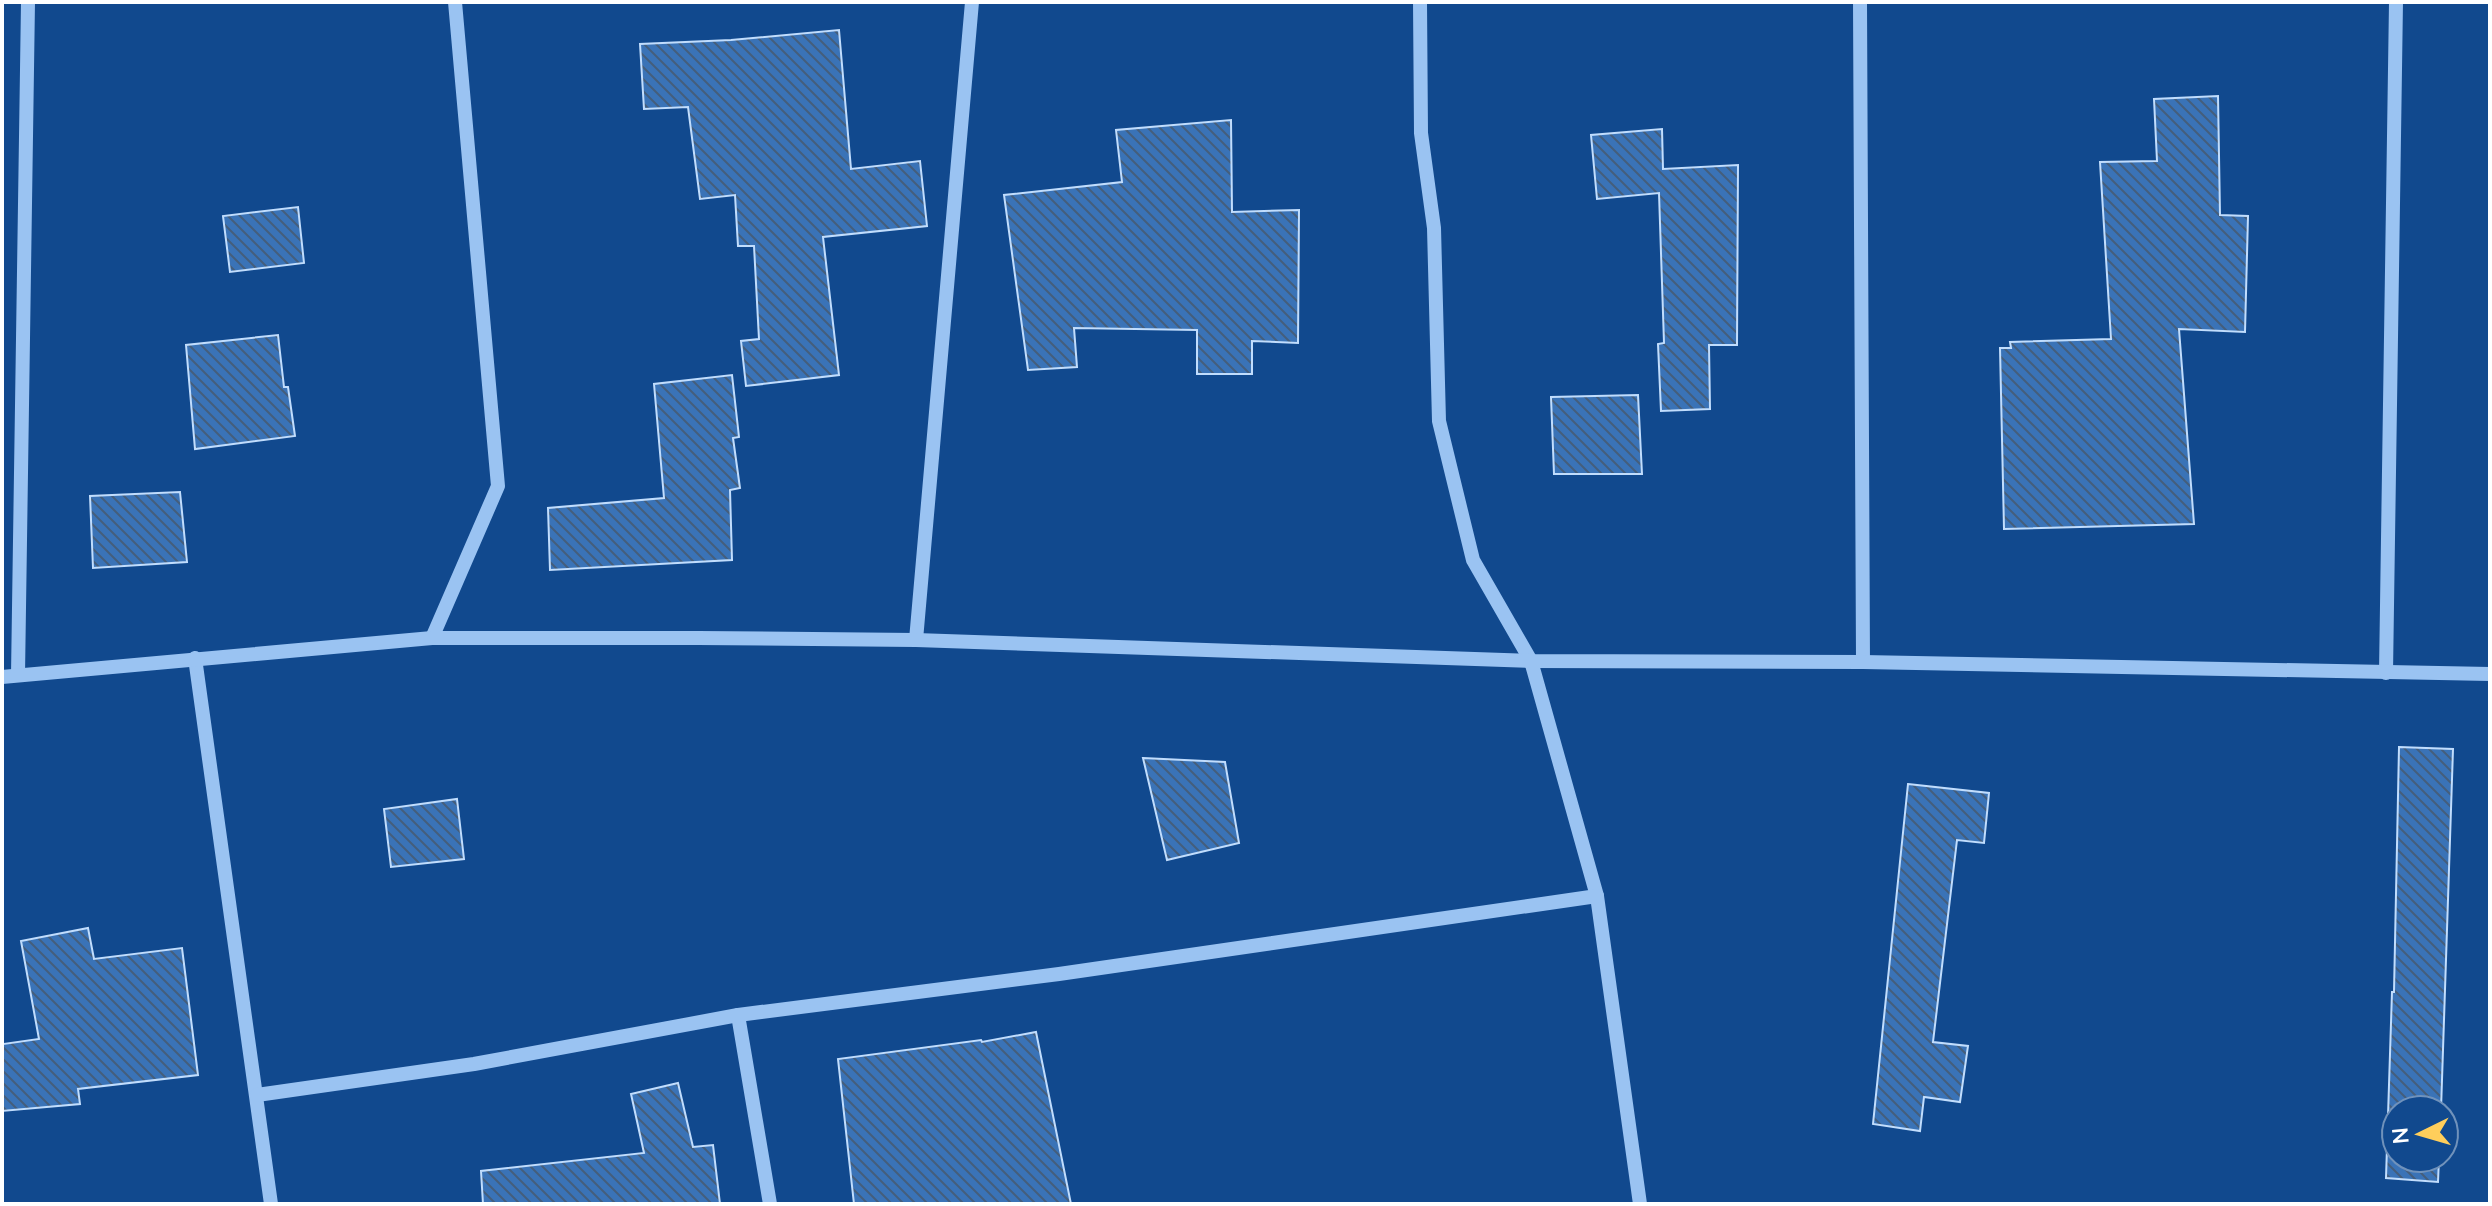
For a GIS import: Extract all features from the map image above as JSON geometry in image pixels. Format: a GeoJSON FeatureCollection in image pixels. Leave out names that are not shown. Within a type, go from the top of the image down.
{"type":"FeatureCollection","features":[{"type":"Feature","properties":{"kind":"street"},"geometry":{"type":"LineString","coordinates":[[18,675],[28,2]]}},
{"type":"Feature","properties":{"kind":"street"},"geometry":{"type":"LineString","coordinates":[[432,638],[498,486],[455,2]]}},
{"type":"Feature","properties":{"kind":"street"},"geometry":{"type":"LineString","coordinates":[[916,640],[972,2]]}},
{"type":"Feature","properties":{"kind":"street"},"geometry":{"type":"LineString","coordinates":[[1420,2],[1421,133],[1434,228],[1439,421],[1473,560],[1531,661],[1597,896],[1640,1204]]}},
{"type":"Feature","properties":{"kind":"street"},"geometry":{"type":"LineString","coordinates":[[1860,2],[1863,662]]}},
{"type":"Feature","properties":{"kind":"street"},"geometry":{"type":"LineString","coordinates":[[2386,673],[2396,2]]}},
{"type":"Feature","properties":{"kind":"street"},"geometry":{"type":"LineString","coordinates":[[2,677],[432,638],[916,640],[1531,661],[1863,662],[2490,674]]}},
{"type":"Feature","properties":{"kind":"street"},"geometry":{"type":"LineString","coordinates":[[195,658],[271,1204]]}},
{"type":"Feature","properties":{"kind":"street"},"geometry":{"type":"LineString","coordinates":[[257,1095],[474,1064],[738,1015],[1059,974],[1597,896]]}},
{"type":"Feature","properties":{"kind":"street"},"geometry":{"type":"LineString","coordinates":[[738,1015],[770,1204]]}},
{"type":"Feature","properties":{"kind":"building"},"geometry":{"type":"Polygon","coordinates":[[[839,30],[851,169],[920,161],[927,226],[823,237],[839,375],[746,386],[741,341],[759,339],[754,246],[738,246],[735,195],[700,199],[688,107],[644,109],[640,44],[839,30]]]}},
{"type":"Feature","properties":{"kind":"building"},"geometry":{"type":"Polygon","coordinates":[[[2218,96],[2220,215],[2248,216],[2245,332],[2179,329],[2194,524],[2004,529],[2000,348],[2011,348],[2010,342],[2111,339],[2100,162],[2157,161],[2154,99],[2218,96]]]}},
{"type":"Feature","properties":{"kind":"building"},"geometry":{"type":"Polygon","coordinates":[[[1231,120],[1232,212],[1299,210],[1298,343],[1252,341],[1252,374],[1197,374],[1197,330],[1074,328],[1077,367],[1028,370],[1004,195],[1122,182],[1116,130],[1231,120]]]}},
{"type":"Feature","properties":{"kind":"building"},"geometry":{"type":"Polygon","coordinates":[[[1662,129],[1663,169],[1738,165],[1737,345],[1709,345],[1710,409],[1661,411],[1658,344],[1664,343],[1659,193],[1597,199],[1591,135],[1662,129]]]}},
{"type":"Feature","properties":{"kind":"building"},"geometry":{"type":"Polygon","coordinates":[[[298,207],[304,263],[230,272],[223,216],[298,207]]]}},
{"type":"Feature","properties":{"kind":"building"},"geometry":{"type":"Polygon","coordinates":[[[278,335],[284,387],[288,387],[295,436],[195,449],[186,345],[278,335]]]}},
{"type":"Feature","properties":{"kind":"building"},"geometry":{"type":"Polygon","coordinates":[[[732,375],[739,437],[733,438],[740,488],[730,490],[732,560],[550,570],[548,508],[664,498],[654,384],[732,375]]]}},
{"type":"Feature","properties":{"kind":"building"},"geometry":{"type":"Polygon","coordinates":[[[1638,395],[1642,474],[1554,474],[1551,397],[1638,395]]]}},
{"type":"Feature","properties":{"kind":"building"},"geometry":{"type":"Polygon","coordinates":[[[180,492],[187,562],[93,568],[90,496],[180,492]]]}},
{"type":"Feature","properties":{"kind":"building"},"geometry":{"type":"Polygon","coordinates":[[[2399,747],[2453,749],[2442,1094],[2389,1094],[2399,747]]]}},
{"type":"Feature","properties":{"kind":"building"},"geometry":{"type":"Polygon","coordinates":[[[1143,758],[1225,762],[1239,843],[1167,860],[1143,758]]]}},
{"type":"Feature","properties":{"kind":"building"},"geometry":{"type":"Polygon","coordinates":[[[1908,784],[1989,793],[1984,843],[1957,840],[1933,1042],[1968,1046],[1960,1102],[1924,1097],[1920,1131],[1873,1124],[1908,784]]]}},
{"type":"Feature","properties":{"kind":"building"},"geometry":{"type":"Polygon","coordinates":[[[457,799],[464,859],[391,867],[384,809],[457,799]]]}},
{"type":"Feature","properties":{"kind":"building"},"geometry":{"type":"Polygon","coordinates":[[[88,928],[94,959],[182,948],[198,1075],[78,1089],[80,1104],[2,1111],[3,1044],[39,1039],[21,941],[88,928]]]}},
{"type":"Feature","properties":{"kind":"building"},"geometry":{"type":"Polygon","coordinates":[[[1036,1032],[1071,1204],[854,1204],[838,1059],[982,1042],[1036,1032]]]}},
{"type":"Feature","properties":{"kind":"building"},"geometry":{"type":"Polygon","coordinates":[[[678,1083],[693,1147],[713,1145],[720,1204],[483,1204],[481,1171],[644,1153],[631,1094],[678,1083]]]}},
{"type":"Feature","properties":{"kind":"building"},"geometry":{"type":"Polygon","coordinates":[[[2386,1174],[2438,1174],[2438,1182],[2386,1178],[2386,1174]]]}}]}
